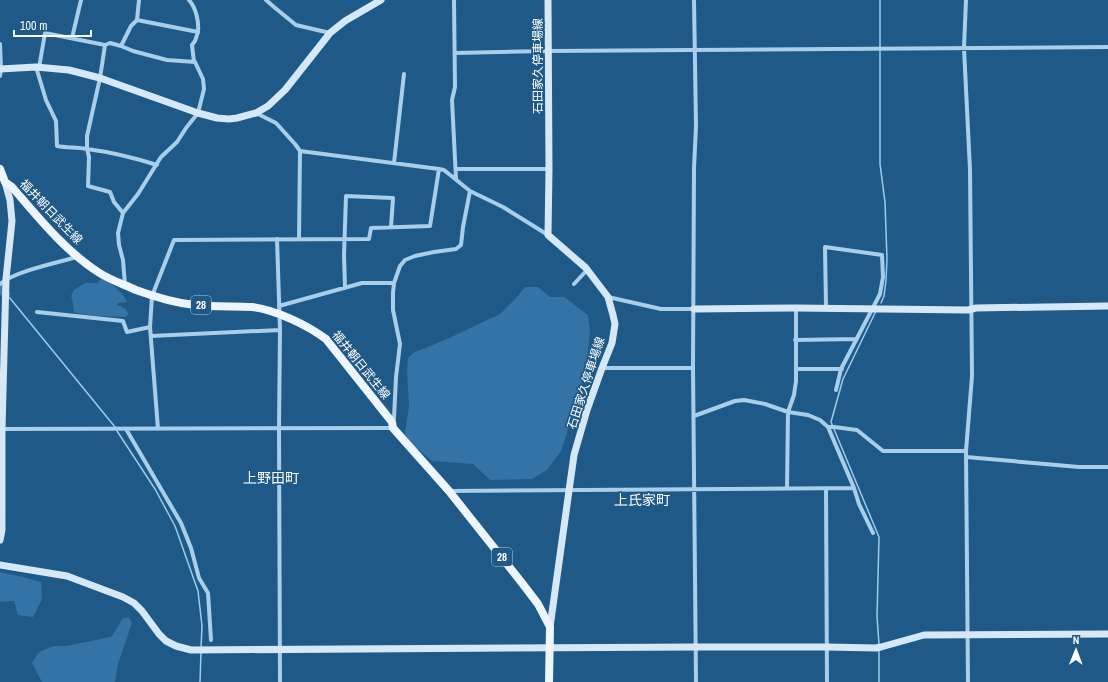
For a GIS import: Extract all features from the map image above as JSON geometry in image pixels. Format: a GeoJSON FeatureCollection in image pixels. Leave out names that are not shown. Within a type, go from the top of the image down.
{"type":"FeatureCollection","features":[{"type":"Feature","properties":{"kind":"main road","name":"福井朝日武生線"},"geometry":{"type":"LineString","coordinates":[[0,169],[5,182],[12,187],[60,241],[77,257],[98,272],[113,280],[152,296],[174,302],[195,305],[254,307],[280,310],[316,331],[326,339],[393,425],[449,491],[538,604],[550,627],[549,682]]}},
{"type":"Feature","properties":{"kind":"street"},"geometry":{"type":"LineString","coordinates":[[72,38],[80,0]]}},
{"type":"Feature","properties":{"kind":"street"},"geometry":{"type":"LineString","coordinates":[[121,46],[131,26],[137,20],[139,0]]}},
{"type":"Feature","properties":{"kind":"street"},"geometry":{"type":"LineString","coordinates":[[125,285],[124,260],[118,233],[123,213],[138,194],[161,157],[177,142],[198,113],[204,89],[202,79],[194,62],[192,45],[198,32],[199,24],[192,4],[189,0]]}},
{"type":"Feature","properties":{"kind":"street"},"geometry":{"type":"LineString","coordinates":[[266,0],[296,25],[330,33]]}},
{"type":"Feature","properties":{"kind":"street"},"geometry":{"type":"LineString","coordinates":[[0,44],[0,71],[37,68],[69,70],[100,78],[198,113],[217,118],[229,119],[256,113],[268,106],[278,97],[330,33],[344,21],[381,0]]}},
{"type":"Feature","properties":{"kind":"street"},"geometry":{"type":"LineString","coordinates":[[454,0],[455,87],[452,100],[456,179]]}},
{"type":"Feature","properties":{"kind":"street","name":"石田家久停車場線"},"geometry":{"type":"LineString","coordinates":[[548,0],[548,235],[587,270],[608,297],[615,324],[612,343],[587,410],[574,455],[550,627]]}},
{"type":"Feature","properties":{"kind":"street"},"geometry":{"type":"LineString","coordinates":[[694,0],[696,126],[694,168],[693,368],[696,682]]}},
{"type":"Feature","properties":{"kind":"street"},"geometry":{"type":"LineString","coordinates":[[966,0],[964,48],[970,170],[972,309],[972,376],[966,451],[968,682]]}},
{"type":"Feature","properties":{"kind":"street"},"geometry":{"type":"LineString","coordinates":[[137,20],[198,32]]}},
{"type":"Feature","properties":{"kind":"street"},"geometry":{"type":"LineString","coordinates":[[157,165],[138,159],[87,149],[57,146],[56,121],[46,100],[37,68],[45,34],[105,45],[110,43],[167,60],[194,62]]}},
{"type":"Feature","properties":{"kind":"street"},"geometry":{"type":"LineString","coordinates":[[105,45],[100,78],[87,136],[87,149],[89,157],[88,186],[110,192],[114,202],[123,213]]}},
{"type":"Feature","properties":{"kind":"street"},"geometry":{"type":"LineString","coordinates":[[455,53],[548,50],[1108,47]]}},
{"type":"Feature","properties":{"kind":"street"},"geometry":{"type":"LineString","coordinates":[[394,163],[404,74]]}},
{"type":"Feature","properties":{"kind":"street"},"geometry":{"type":"LineString","coordinates":[[256,113],[276,123],[300,151],[299,239]]}},
{"type":"Feature","properties":{"kind":"street"},"geometry":{"type":"LineString","coordinates":[[300,151],[444,170],[470,191],[503,206],[548,235]]}},
{"type":"Feature","properties":{"kind":"street"},"geometry":{"type":"LineString","coordinates":[[158,429],[150,327],[152,296],[174,240],[369,239],[370,228],[430,226],[439,169]]}},
{"type":"Feature","properties":{"kind":"street"},"geometry":{"type":"LineString","coordinates":[[456,169],[549,169]]}},
{"type":"Feature","properties":{"kind":"street"},"geometry":{"type":"LineString","coordinates":[[0,540],[2,530],[1,429],[3,282],[12,221],[10,200],[5,182]]}},
{"type":"Feature","properties":{"kind":"street"},"geometry":{"type":"LineString","coordinates":[[1,429],[279,428],[393,425],[400,344],[393,310],[394,283],[400,266],[405,260],[415,256],[456,249],[461,245],[470,191]]}},
{"type":"Feature","properties":{"kind":"street"},"geometry":{"type":"LineString","coordinates":[[345,288],[344,239],[346,196],[393,198],[391,227]]}},
{"type":"Feature","properties":{"kind":"street"},"geometry":{"type":"LineString","coordinates":[[277,239],[280,310],[280,682]]}},
{"type":"Feature","properties":{"kind":"street"},"geometry":{"type":"LineString","coordinates":[[826,306],[825,247],[882,255],[883,277],[880,294],[842,369],[836,390]]}},
{"type":"Feature","properties":{"kind":"street"},"geometry":{"type":"LineString","coordinates":[[3,282],[41,267],[77,257]]}},
{"type":"Feature","properties":{"kind":"street"},"geometry":{"type":"LineString","coordinates":[[574,284],[587,270]]}},
{"type":"Feature","properties":{"kind":"street"},"geometry":{"type":"LineString","coordinates":[[280,310],[362,283],[394,283]]}},
{"type":"Feature","properties":{"kind":"street"},"geometry":{"type":"LineString","coordinates":[[608,297],[662,309],[796,308],[968,310],[1108,306]]}},
{"type":"Feature","properties":{"kind":"street"},"geometry":{"type":"LineString","coordinates":[[786,488],[788,412],[794,395],[796,381],[796,308]]}},
{"type":"Feature","properties":{"kind":"street"},"geometry":{"type":"LineString","coordinates":[[37,312],[123,321],[127,332],[150,327]]}},
{"type":"Feature","properties":{"kind":"street"},"geometry":{"type":"LineString","coordinates":[[151,336],[280,330]]}},
{"type":"Feature","properties":{"kind":"street"},"geometry":{"type":"LineString","coordinates":[[795,340],[858,339]]}},
{"type":"Feature","properties":{"kind":"street"},"geometry":{"type":"LineString","coordinates":[[602,368],[693,368]]}},
{"type":"Feature","properties":{"kind":"street"},"geometry":{"type":"LineString","coordinates":[[796,369],[842,369]]}},
{"type":"Feature","properties":{"kind":"street"},"geometry":{"type":"LineString","coordinates":[[694,416],[735,401],[744,400],[765,404],[788,412],[808,415],[831,427],[857,430],[883,451],[966,451]]}},
{"type":"Feature","properties":{"kind":"street"},"geometry":{"type":"LineString","coordinates":[[831,427],[859,504],[873,533]]}},
{"type":"Feature","properties":{"kind":"street"},"geometry":{"type":"LineString","coordinates":[[126,429],[171,504],[184,529],[199,578],[208,593],[211,640]]}},
{"type":"Feature","properties":{"kind":"street"},"geometry":{"type":"LineString","coordinates":[[966,457],[1079,467],[1108,468]]}},
{"type":"Feature","properties":{"kind":"street"},"geometry":{"type":"LineString","coordinates":[[826,488],[827,682]]}},
{"type":"Feature","properties":{"kind":"street"},"geometry":{"type":"LineString","coordinates":[[449,491],[854,488]]}},
{"type":"Feature","properties":{"kind":"street"},"geometry":{"type":"LineString","coordinates":[[2,567],[67,576],[123,597],[134,603],[142,611],[166,641],[176,646],[202,651],[695,647],[878,648],[924,635],[1108,634]]}},
{"type":"Feature","properties":{"kind":"shaded area"},"geometry":{"type":"Polygon","coordinates":[[[103,278],[117,288],[123,295],[127,302],[118,303],[117,305],[126,309],[128,315],[126,317],[96,316],[75,313],[71,296],[74,290],[85,283],[98,283],[100,279],[103,278]]]}},
{"type":"Feature","properties":{"kind":"shaded area"},"geometry":{"type":"Polygon","coordinates":[[[525,287],[538,287],[550,297],[564,297],[588,315],[590,331],[587,360],[580,391],[561,451],[547,470],[532,479],[490,480],[473,464],[432,461],[411,443],[405,434],[409,406],[407,371],[408,358],[413,353],[500,314],[525,287]]]}},
{"type":"Feature","properties":{"kind":"shaded area"},"geometry":{"type":"Polygon","coordinates":[[[0,572],[41,582],[42,599],[33,617],[18,615],[14,601],[0,602],[0,572]]]}},
{"type":"Feature","properties":{"kind":"shaded area"},"geometry":{"type":"Polygon","coordinates":[[[129,617],[132,623],[118,664],[115,682],[42,682],[32,663],[39,652],[54,646],[66,646],[112,636],[123,618],[129,617]]]}},
{"type":"Feature","properties":{"kind":"waterway"},"geometry":{"type":"LineString","coordinates":[[880,0],[880,164],[885,202],[887,259],[884,296],[881,303]]}},
{"type":"Feature","properties":{"kind":"waterway"},"geometry":{"type":"LineString","coordinates":[[0,288],[6,294]]}},
{"type":"Feature","properties":{"kind":"waterway"},"geometry":{"type":"LineString","coordinates":[[9,297],[115,427]]}},
{"type":"Feature","properties":{"kind":"waterway"},"geometry":{"type":"LineString","coordinates":[[876,311],[843,379],[831,422],[879,537],[877,617],[879,644]]}},
{"type":"Feature","properties":{"kind":"waterway"},"geometry":{"type":"LineString","coordinates":[[117,431],[155,489],[175,526],[198,591],[202,626],[201,648]]}},
{"type":"Feature","properties":{"kind":"waterway"},"geometry":{"type":"LineString","coordinates":[[879,650],[879,682]]}},
{"type":"Feature","properties":{"kind":"waterway"},"geometry":{"type":"LineString","coordinates":[[200,682],[201,652]]}},
{"type":"Feature","properties":{"kind":"district","name":"上野田町"},"geometry":{"type":"Point","coordinates":[271,478]}},
{"type":"Feature","properties":{"kind":"district","name":"上氏家町"},"geometry":{"type":"Point","coordinates":[642,500]}}]}
